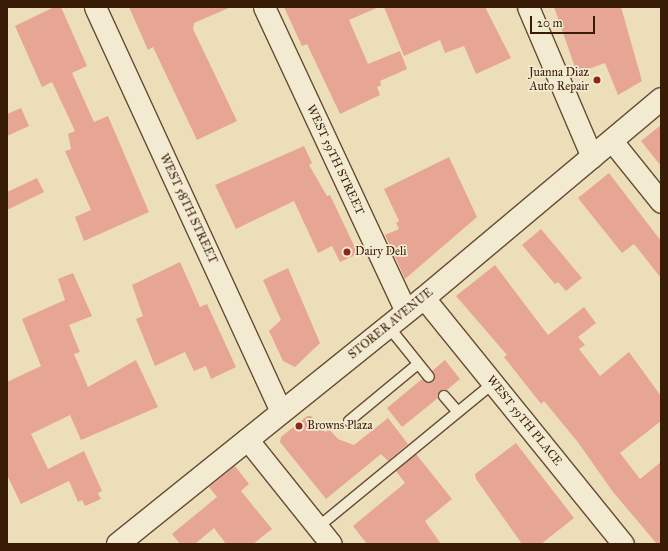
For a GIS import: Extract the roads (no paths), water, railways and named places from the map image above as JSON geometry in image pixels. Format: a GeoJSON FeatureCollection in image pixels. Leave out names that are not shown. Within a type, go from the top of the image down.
{"type":"FeatureCollection","features":[{"type":"Feature","properties":{"kind":"street","name":"WEST 58TH STREET"},"geometry":{"type":"LineString","coordinates":[[95,7],[281,411]]}},
{"type":"Feature","properties":{"kind":"street","name":"WEST 59TH STREET"},"geometry":{"type":"LineString","coordinates":[[264,7],[406,312]]}},
{"type":"Feature","properties":{"kind":"street"},"geometry":{"type":"LineString","coordinates":[[528,7],[592,157]]}},
{"type":"Feature","properties":{"kind":"street","name":"STORER AVENUE"},"geometry":{"type":"LineString","coordinates":[[118,544],[281,411],[424,298],[661,99]]}},
{"type":"Feature","properties":{"kind":"street"},"geometry":{"type":"LineString","coordinates":[[612,141],[661,202]]}},
{"type":"Feature","properties":{"kind":"street","name":"WEST 59TH PLACE"},"geometry":{"type":"LineString","coordinates":[[424,298],[623,544]]}},
{"type":"Feature","properties":{"kind":"street"},"geometry":{"type":"LineString","coordinates":[[247,439],[331,544]]}},
{"type":"Feature","properties":{"kind":"lane"},"geometry":{"type":"LineString","coordinates":[[388,326],[429,377]]}},
{"type":"Feature","properties":{"kind":"lane"},"geometry":{"type":"LineString","coordinates":[[349,421],[418,364]]}},
{"type":"Feature","properties":{"kind":"lane"},"geometry":{"type":"LineString","coordinates":[[318,527],[493,383]]}},
{"type":"Feature","properties":{"kind":"lane"},"geometry":{"type":"LineString","coordinates":[[444,396],[458,412]]}},
{"type":"Feature","properties":{"kind":"place","name":"Juanna Diaz Auto Repair"},"geometry":{"type":"Point","coordinates":[597,80]}},
{"type":"Feature","properties":{"kind":"place","name":"Dairy Deli"},"geometry":{"type":"Point","coordinates":[347,252]}},
{"type":"Feature","properties":{"kind":"place","name":"Browns Plaza"},"geometry":{"type":"Point","coordinates":[299,426]}}]}
